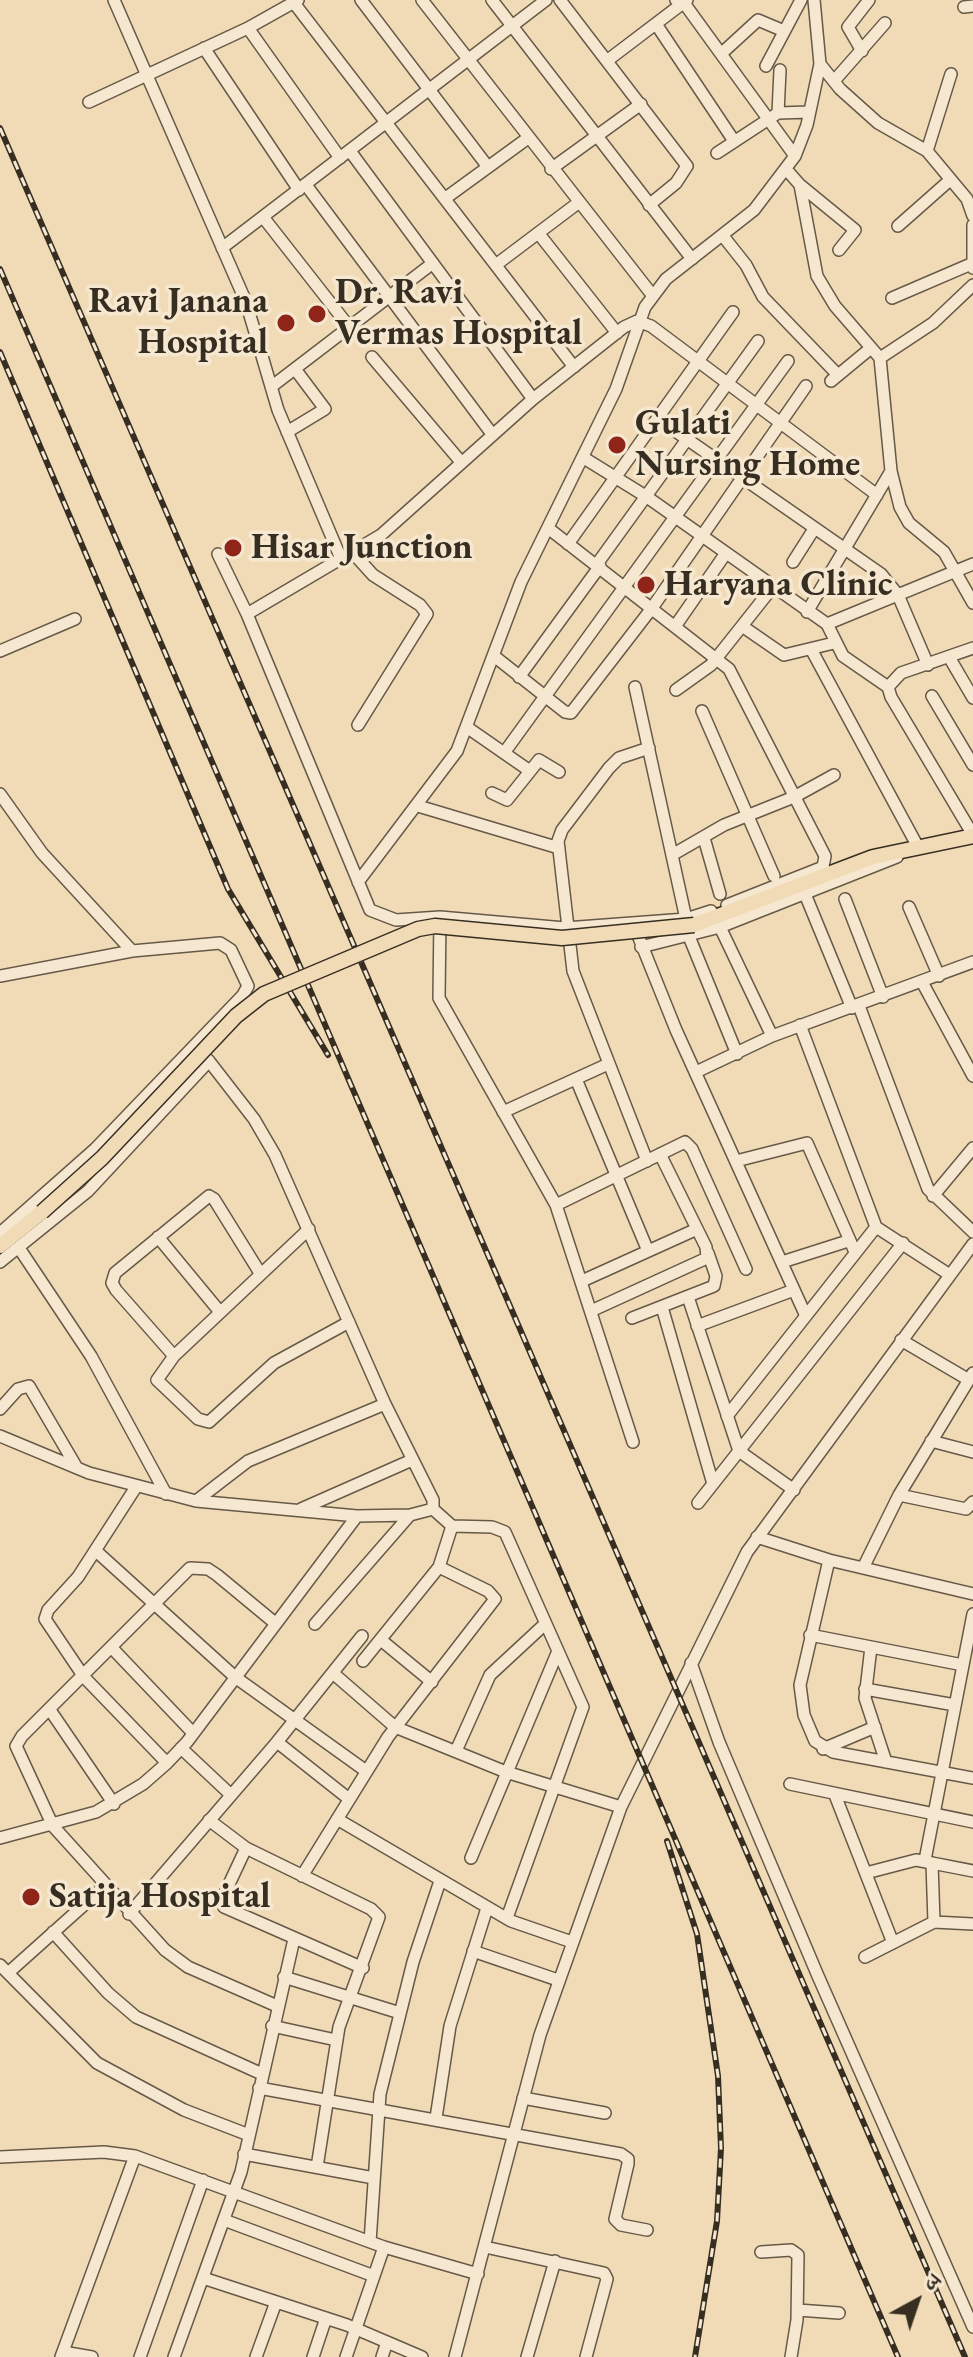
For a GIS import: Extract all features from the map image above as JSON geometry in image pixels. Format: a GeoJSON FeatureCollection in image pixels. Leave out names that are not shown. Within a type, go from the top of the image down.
{"type":"FeatureCollection","features":[{"type":"Feature","properties":{"kind":"main road"},"geometry":{"type":"LineString","coordinates":[[0,1246],[102,1158],[251,1001],[418,929],[435,926],[562,938],[689,926],[873,857],[973,836]]}},
{"type":"Feature","properties":{"kind":"street"},"geometry":{"type":"LineString","coordinates":[[114,0],[246,302],[287,432],[342,561]]}},
{"type":"Feature","properties":{"kind":"street"},"geometry":{"type":"LineString","coordinates":[[361,0],[488,167]]}},
{"type":"Feature","properties":{"kind":"street"},"geometry":{"type":"LineString","coordinates":[[422,0],[653,296]]}},
{"type":"Feature","properties":{"kind":"street"},"geometry":{"type":"LineString","coordinates":[[492,0],[692,259]]}},
{"type":"Feature","properties":{"kind":"street"},"geometry":{"type":"LineString","coordinates":[[222,248],[546,0]]}},
{"type":"Feature","properties":{"kind":"street"},"geometry":{"type":"LineString","coordinates":[[560,0],[687,166],[683,176],[649,205]]}},
{"type":"Feature","properties":{"kind":"street"},"geometry":{"type":"LineString","coordinates":[[766,66],[801,0]]}},
{"type":"Feature","properties":{"kind":"street"},"geometry":{"type":"LineString","coordinates":[[358,882],[457,751],[521,582],[616,389],[637,321],[666,279],[754,210],[795,156],[820,64],[814,0]]}},
{"type":"Feature","properties":{"kind":"street"},"geometry":{"type":"LineString","coordinates":[[862,51],[848,27],[869,0]]}},
{"type":"Feature","properties":{"kind":"street"},"geometry":{"type":"LineString","coordinates":[[608,60],[683,1],[774,115],[795,156]]}},
{"type":"Feature","properties":{"kind":"street"},"geometry":{"type":"LineString","coordinates":[[89,102],[248,28],[296,2],[574,367]]}},
{"type":"Feature","properties":{"kind":"street"},"geometry":{"type":"LineString","coordinates":[[722,53],[758,20],[784,31]]}},
{"type":"Feature","properties":{"kind":"street"},"geometry":{"type":"LineString","coordinates":[[834,81],[885,23]]}},
{"type":"Feature","properties":{"kind":"street"},"geometry":{"type":"LineString","coordinates":[[656,24],[734,141]]}},
{"type":"Feature","properties":{"kind":"street"},"geometry":{"type":"LineString","coordinates":[[248,28],[433,263],[533,399]]}},
{"type":"Feature","properties":{"kind":"street"},"geometry":{"type":"LineString","coordinates":[[204,48],[302,188],[390,297],[492,434]]}},
{"type":"Feature","properties":{"kind":"street"},"geometry":{"type":"LineString","coordinates":[[820,64],[878,123],[927,151],[950,180],[970,197],[973,216]]}},
{"type":"Feature","properties":{"kind":"street"},"geometry":{"type":"LineString","coordinates":[[774,115],[780,70]]}},
{"type":"Feature","properties":{"kind":"street"},"geometry":{"type":"LineString","coordinates":[[927,151],[951,74]]}},
{"type":"Feature","properties":{"kind":"street"},"geometry":{"type":"LineString","coordinates":[[551,169],[641,104]]}},
{"type":"Feature","properties":{"kind":"street"},"geometry":{"type":"LineString","coordinates":[[717,153],[774,115],[809,112]]}},
{"type":"Feature","properties":{"kind":"street"},"geometry":{"type":"LineString","coordinates":[[447,197],[528,138]]}},
{"type":"Feature","properties":{"kind":"street"},"geometry":{"type":"LineString","coordinates":[[786,169],[800,185],[855,230],[839,250]]}},
{"type":"Feature","properties":{"kind":"street"},"geometry":{"type":"LineString","coordinates":[[898,226],[950,180]]}},
{"type":"Feature","properties":{"kind":"street"},"geometry":{"type":"LineString","coordinates":[[800,185],[817,276],[835,306],[880,358],[891,471],[904,514],[938,546],[973,603]]}},
{"type":"Feature","properties":{"kind":"street"},"geometry":{"type":"LineString","coordinates":[[497,264],[578,203]]}},
{"type":"Feature","properties":{"kind":"street"},"geometry":{"type":"LineString","coordinates":[[263,217],[350,328]]}},
{"type":"Feature","properties":{"kind":"street"},"geometry":{"type":"LineString","coordinates":[[892,298],[972,266],[973,225]]}},
{"type":"Feature","properties":{"kind":"street"},"geometry":{"type":"LineString","coordinates":[[539,234],[617,333]]}},
{"type":"Feature","properties":{"kind":"street"},"geometry":{"type":"LineString","coordinates":[[723,236],[746,265],[763,297],[835,378],[871,348]]}},
{"type":"Feature","properties":{"kind":"street"},"geometry":{"type":"LineString","coordinates":[[271,387],[433,263]]}},
{"type":"Feature","properties":{"kind":"street"},"geometry":{"type":"LineString","coordinates":[[880,358],[933,323],[973,285]]}},
{"type":"Feature","properties":{"kind":"street"},"geometry":{"type":"LineString","coordinates":[[568,544],[733,312]]}},
{"type":"Feature","properties":{"kind":"street"},"geometry":{"type":"LineString","coordinates":[[247,614],[354,554],[381,535],[533,399],[617,333],[637,321]]}},
{"type":"Feature","properties":{"kind":"street"},"geometry":{"type":"LineString","coordinates":[[637,321],[651,326],[877,495]]}},
{"type":"Feature","properties":{"kind":"street"},"geometry":{"type":"LineString","coordinates":[[519,677],[758,341]]}},
{"type":"Feature","properties":{"kind":"street"},"geometry":{"type":"LineString","coordinates":[[372,357],[461,462]]}},
{"type":"Feature","properties":{"kind":"street"},"geometry":{"type":"LineString","coordinates":[[504,753],[788,361]]}},
{"type":"Feature","properties":{"kind":"street"},"geometry":{"type":"LineString","coordinates":[[287,432],[325,409],[295,369]]}},
{"type":"Feature","properties":{"kind":"street"},"geometry":{"type":"LineString","coordinates":[[494,656],[545,698],[571,713],[652,608],[806,386]]}},
{"type":"Feature","properties":{"kind":"street"},"geometry":{"type":"LineString","coordinates":[[658,419],[881,574],[898,595],[928,665]]}},
{"type":"Feature","properties":{"kind":"street"},"geometry":{"type":"LineString","coordinates":[[584,458],[647,497],[827,624],[843,656],[888,687],[973,836]]}},
{"type":"Feature","properties":{"kind":"street"},"geometry":{"type":"LineString","coordinates":[[807,612],[891,471]]}},
{"type":"Feature","properties":{"kind":"street"},"geometry":{"type":"LineString","coordinates":[[548,528],[717,658],[738,682],[825,856],[823,867],[641,947]]}},
{"type":"Feature","properties":{"kind":"street"},"geometry":{"type":"LineString","coordinates":[[793,562],[814,529]]}},
{"type":"Feature","properties":{"kind":"street"},"geometry":{"type":"LineString","coordinates":[[676,625],[726,553]]}},
{"type":"Feature","properties":{"kind":"street"},"geometry":{"type":"LineString","coordinates":[[218,554],[247,614],[370,910],[396,920],[440,917],[565,928],[633,923],[720,927],[895,858],[911,848],[811,649]]}},
{"type":"Feature","properties":{"kind":"street"},"geometry":{"type":"LineString","coordinates":[[354,554],[373,575],[420,605],[427,614],[358,725]]}},
{"type":"Feature","properties":{"kind":"street"},"geometry":{"type":"LineString","coordinates":[[827,624],[973,564]]}},
{"type":"Feature","properties":{"kind":"street"},"geometry":{"type":"LineString","coordinates":[[676,690],[717,658],[772,588]]}},
{"type":"Feature","properties":{"kind":"street"},"geometry":{"type":"LineString","coordinates":[[0,651],[75,619]]}},
{"type":"Feature","properties":{"kind":"street"},"geometry":{"type":"LineString","coordinates":[[742,626],[778,653],[834,643]]}},
{"type":"Feature","properties":{"kind":"street"},"geometry":{"type":"LineString","coordinates":[[888,687],[901,673],[973,648]]}},
{"type":"Feature","properties":{"kind":"street"},"geometry":{"type":"LineString","coordinates":[[949,657],[973,698]]}},
{"type":"Feature","properties":{"kind":"street"},"geometry":{"type":"LineString","coordinates":[[635,687],[689,926],[737,1054]]}},
{"type":"Feature","properties":{"kind":"street"},"geometry":{"type":"LineString","coordinates":[[932,696],[973,765]]}},
{"type":"Feature","properties":{"kind":"street"},"geometry":{"type":"LineString","coordinates":[[702,711],[774,876]]}},
{"type":"Feature","properties":{"kind":"street"},"geometry":{"type":"LineString","coordinates":[[468,728],[530,771]]}},
{"type":"Feature","properties":{"kind":"street"},"geometry":{"type":"LineString","coordinates":[[647,1161],[606,1065],[573,971],[565,928],[559,848],[562,830],[609,768],[619,758],[649,748]]}},
{"type":"Feature","properties":{"kind":"street"},"geometry":{"type":"LineString","coordinates":[[492,793],[507,800],[542,760],[559,772]]}},
{"type":"Feature","properties":{"kind":"street"},"geometry":{"type":"LineString","coordinates":[[672,855],[747,813],[794,797],[834,775]]}},
{"type":"Feature","properties":{"kind":"street"},"geometry":{"type":"LineString","coordinates":[[0,794],[42,853],[132,951]]}},
{"type":"Feature","properties":{"kind":"street"},"geometry":{"type":"LineString","coordinates":[[418,806],[559,848]]}},
{"type":"Feature","properties":{"kind":"street"},"geometry":{"type":"LineString","coordinates":[[704,838],[720,894]]}},
{"type":"Feature","properties":{"kind":"street"},"geometry":{"type":"LineString","coordinates":[[805,894],[856,1007],[933,1196],[973,1232]]}},
{"type":"Feature","properties":{"kind":"street"},"geometry":{"type":"LineString","coordinates":[[845,899],[883,997]]}},
{"type":"Feature","properties":{"kind":"street"},"geometry":{"type":"LineString","coordinates":[[909,907],[939,976]]}},
{"type":"Feature","properties":{"kind":"street"},"geometry":{"type":"LineString","coordinates":[[440,917],[439,998],[556,1205],[633,1442]]}},
{"type":"Feature","properties":{"kind":"street"},"geometry":{"type":"LineString","coordinates":[[633,923],[805,1314]]}},
{"type":"Feature","properties":{"kind":"street"},"geometry":{"type":"LineString","coordinates":[[720,927],[772,1036]]}},
{"type":"Feature","properties":{"kind":"street"},"geometry":{"type":"LineString","coordinates":[[0,976],[132,951],[220,943],[231,950],[247,981],[246,991],[95,1149],[0,1233]]}},
{"type":"Feature","properties":{"kind":"street"},"geometry":{"type":"LineString","coordinates":[[696,1072],[800,1025],[971,967]]}},
{"type":"Feature","properties":{"kind":"street"},"geometry":{"type":"LineString","coordinates":[[922,982],[973,1076]]}},
{"type":"Feature","properties":{"kind":"street"},"geometry":{"type":"LineString","coordinates":[[800,1025],[876,1227],[950,1275]]}},
{"type":"Feature","properties":{"kind":"street"},"geometry":{"type":"LineString","coordinates":[[195,1046],[266,1138],[385,1404],[433,1500],[433,1509],[452,1526],[492,1527],[505,1532],[583,1707],[507,1918]]}},
{"type":"Feature","properties":{"kind":"street"},"geometry":{"type":"LineString","coordinates":[[0,1262],[88,1191],[209,1061]]}},
{"type":"Feature","properties":{"kind":"street"},"geometry":{"type":"LineString","coordinates":[[503,1112],[606,1065]]}},
{"type":"Feature","properties":{"kind":"street"},"geometry":{"type":"LineString","coordinates":[[576,1079],[648,1251]]}},
{"type":"Feature","properties":{"kind":"street"},"geometry":{"type":"LineString","coordinates":[[556,1205],[680,1143],[689,1144],[746,1269]]}},
{"type":"Feature","properties":{"kind":"street"},"geometry":{"type":"LineString","coordinates":[[736,1161],[807,1143],[855,1252]]}},
{"type":"Feature","properties":{"kind":"street"},"geometry":{"type":"LineString","coordinates":[[933,1196],[973,1148]]}},
{"type":"Feature","properties":{"kind":"street"},"geometry":{"type":"LineString","coordinates":[[632,1318],[710,1288],[717,1281],[708,1253],[660,1154]]}},
{"type":"Feature","properties":{"kind":"street"},"geometry":{"type":"LineString","coordinates":[[174,1356],[112,1283],[115,1273],[205,1198],[212,1196],[260,1273]]}},
{"type":"Feature","properties":{"kind":"street"},"geometry":{"type":"LineString","coordinates":[[727,1416],[876,1227]]}},
{"type":"Feature","properties":{"kind":"street"},"geometry":{"type":"LineString","coordinates":[[309,1229],[174,1356],[157,1380],[198,1419],[209,1422],[274,1363],[349,1322]]}},
{"type":"Feature","properties":{"kind":"street"},"geometry":{"type":"LineString","coordinates":[[582,1281],[697,1229]]}},
{"type":"Feature","properties":{"kind":"street"},"geometry":{"type":"LineString","coordinates":[[158,1237],[220,1312]]}},
{"type":"Feature","properties":{"kind":"street"},"geometry":{"type":"LineString","coordinates":[[782,1262],[848,1241]]}},
{"type":"Feature","properties":{"kind":"street"},"geometry":{"type":"LineString","coordinates":[[698,1503],[903,1243]]}},
{"type":"Feature","properties":{"kind":"street"},"geometry":{"type":"LineString","coordinates":[[455,2357],[523,2098],[558,1980],[621,1807],[757,1537],[973,1244]]}},
{"type":"Feature","properties":{"kind":"street"},"geometry":{"type":"LineString","coordinates":[[19,1248],[91,1356],[166,1494]]}},
{"type":"Feature","properties":{"kind":"street"},"geometry":{"type":"LineString","coordinates":[[591,1311],[703,1262],[708,1253]]}},
{"type":"Feature","properties":{"kind":"street"},"geometry":{"type":"LineString","coordinates":[[697,1326],[794,1290]]}},
{"type":"Feature","properties":{"kind":"street"},"geometry":{"type":"LineString","coordinates":[[688,1297],[739,1451],[794,1490]]}},
{"type":"Feature","properties":{"kind":"street"},"geometry":{"type":"LineString","coordinates":[[662,1307],[713,1484]]}},
{"type":"Feature","properties":{"kind":"street"},"geometry":{"type":"LineString","coordinates":[[863,1568],[899,1495],[971,1376],[901,1340]]}},
{"type":"Feature","properties":{"kind":"street"},"geometry":{"type":"LineString","coordinates":[[0,1409],[18,1389],[29,1386],[77,1469]]}},
{"type":"Feature","properties":{"kind":"street"},"geometry":{"type":"LineString","coordinates":[[196,1501],[248,1461],[385,1404]]}},
{"type":"Feature","properties":{"kind":"street"},"geometry":{"type":"LineString","coordinates":[[0,1436],[77,1469],[196,1501],[357,1516],[410,1515],[433,1509]]}},
{"type":"Feature","properties":{"kind":"street"},"geometry":{"type":"LineString","coordinates":[[931,1441],[973,1452]]}},
{"type":"Feature","properties":{"kind":"street"},"geometry":{"type":"LineString","coordinates":[[300,1509],[412,1460]]}},
{"type":"Feature","properties":{"kind":"street"},"geometry":{"type":"LineString","coordinates":[[136,1487],[96,1551],[45,1615],[84,1677],[167,1763]]}},
{"type":"Feature","properties":{"kind":"street"},"geometry":{"type":"LineString","coordinates":[[899,1495],[966,1509],[973,1502]]}},
{"type":"Feature","properties":{"kind":"street"},"geometry":{"type":"LineString","coordinates":[[315,1624],[410,1515]]}},
{"type":"Feature","properties":{"kind":"street"},"geometry":{"type":"LineString","coordinates":[[0,1838],[53,1826],[114,1804],[167,1763],[357,1516]]}},
{"type":"Feature","properties":{"kind":"street"},"geometry":{"type":"LineString","coordinates":[[363,1661],[439,1567],[452,1526]]}},
{"type":"Feature","properties":{"kind":"street"},"geometry":{"type":"LineString","coordinates":[[757,1537],[829,1560],[973,1594]]}},
{"type":"Feature","properties":{"kind":"street"},"geometry":{"type":"LineString","coordinates":[[96,1551],[235,1677],[366,1771]]}},
{"type":"Feature","properties":{"kind":"street"},"geometry":{"type":"LineString","coordinates":[[829,1560],[801,1672],[802,1700],[810,1733],[823,1749],[973,1778]]}},
{"type":"Feature","properties":{"kind":"street"},"geometry":{"type":"LineString","coordinates":[[275,1623],[217,1575],[199,1567],[190,1568],[178,1576],[84,1677],[22,1736],[16,1746],[53,1826],[129,1914],[188,1967],[277,2006]]}},
{"type":"Feature","properties":{"kind":"street"},"geometry":{"type":"LineString","coordinates":[[302,1876],[395,1727],[495,1599],[488,1591],[439,1567]]}},
{"type":"Feature","properties":{"kind":"street"},"geometry":{"type":"LineString","coordinates":[[934,1922],[928,1862],[932,1813],[973,1614]]}},
{"type":"Feature","properties":{"kind":"street"},"geometry":{"type":"LineString","coordinates":[[456,1751],[490,1675],[545,1624]]}},
{"type":"Feature","properties":{"kind":"street"},"geometry":{"type":"LineString","coordinates":[[810,1635],[963,1665]]}},
{"type":"Feature","properties":{"kind":"street"},"geometry":{"type":"LineString","coordinates":[[129,1914],[334,1674],[362,1636]]}},
{"type":"Feature","properties":{"kind":"street"},"geometry":{"type":"LineString","coordinates":[[381,1640],[432,1682]]}},
{"type":"Feature","properties":{"kind":"street"},"geometry":{"type":"LineString","coordinates":[[871,1647],[865,1689],[886,1762]]}},
{"type":"Feature","properties":{"kind":"street"},"geometry":{"type":"LineString","coordinates":[[112,1648],[193,1733]]}},
{"type":"Feature","properties":{"kind":"street"},"geometry":{"type":"LineString","coordinates":[[471,1858],[558,1651]]}},
{"type":"Feature","properties":{"kind":"street"},"geometry":{"type":"LineString","coordinates":[[691,1663],[719,1742],[812,1961],[973,2327]]}},
{"type":"Feature","properties":{"kind":"street"},"geometry":{"type":"LineString","coordinates":[[334,1674],[395,1727],[506,1772],[621,1807]]}},
{"type":"Feature","properties":{"kind":"street"},"geometry":{"type":"LineString","coordinates":[[865,1689],[955,1705]]}},
{"type":"Feature","properties":{"kind":"street"},"geometry":{"type":"LineString","coordinates":[[50,1710],[114,1804]]}},
{"type":"Feature","properties":{"kind":"street"},"geometry":{"type":"LineString","coordinates":[[823,1749],[875,1727]]}},
{"type":"Feature","properties":{"kind":"street"},"geometry":{"type":"LineString","coordinates":[[277,1742],[349,1799]]}},
{"type":"Feature","properties":{"kind":"street"},"geometry":{"type":"LineString","coordinates":[[181,1748],[231,1795]]}},
{"type":"Feature","properties":{"kind":"street"},"geometry":{"type":"LineString","coordinates":[[790,1784],[973,1822]]}},
{"type":"Feature","properties":{"kind":"street"},"geometry":{"type":"LineString","coordinates":[[835,1795],[893,1943]]}},
{"type":"Feature","properties":{"kind":"street"},"geometry":{"type":"LineString","coordinates":[[337,1819],[487,1908],[572,1942]]}},
{"type":"Feature","properties":{"kind":"street"},"geometry":{"type":"LineString","coordinates":[[209,1820],[246,1848],[371,1909],[379,1917],[336,2040],[317,2167]]}},
{"type":"Feature","properties":{"kind":"street"},"geometry":{"type":"LineString","coordinates":[[246,1848],[224,1895],[224,1907],[363,1968]]}},
{"type":"Feature","properties":{"kind":"street"},"geometry":{"type":"LineString","coordinates":[[866,1873],[928,1862],[973,1871]]}},
{"type":"Feature","properties":{"kind":"street"},"geometry":{"type":"LineString","coordinates":[[370,2242],[379,2109],[400,2013],[440,1881]]}},
{"type":"Feature","properties":{"kind":"street"},"geometry":{"type":"LineString","coordinates":[[104,1887],[53,1932],[2,1968],[97,2063],[184,2110],[249,2135]]}},
{"type":"Feature","properties":{"kind":"street"},"geometry":{"type":"LineString","coordinates":[[436,2118],[450,2026],[487,1908]]}},
{"type":"Feature","properties":{"kind":"street"},"geometry":{"type":"LineString","coordinates":[[865,1957],[934,1922],[973,1924]]}},
{"type":"Feature","properties":{"kind":"street"},"geometry":{"type":"LineString","coordinates":[[53,1932],[108,1993],[136,2017],[262,2074]]}},
{"type":"Feature","properties":{"kind":"street"},"geometry":{"type":"LineString","coordinates":[[174,2357],[234,2191],[294,1939]]}},
{"type":"Feature","properties":{"kind":"street"},"geometry":{"type":"LineString","coordinates":[[473,1951],[558,1980]]}},
{"type":"Feature","properties":{"kind":"street"},"geometry":{"type":"LineString","coordinates":[[284,1977],[400,2013]]}},
{"type":"Feature","properties":{"kind":"street"},"geometry":{"type":"LineString","coordinates":[[272,2026],[336,2040]]}},
{"type":"Feature","properties":{"kind":"street"},"geometry":{"type":"LineString","coordinates":[[259,2088],[514,2132],[625,2155],[628,2164],[615,2219],[621,2225],[647,2230]]}},
{"type":"Feature","properties":{"kind":"street"},"geometry":{"type":"LineString","coordinates":[[523,2098],[605,2113]]}},
{"type":"Feature","properties":{"kind":"street"},"geometry":{"type":"LineString","coordinates":[[0,2157],[104,2152],[135,2156],[384,2247],[478,2274]]}},
{"type":"Feature","properties":{"kind":"street"},"geometry":{"type":"LineString","coordinates":[[244,2154],[374,2178]]}},
{"type":"Feature","properties":{"kind":"street"},"geometry":{"type":"LineString","coordinates":[[92,2357],[62,2354],[135,2156]]}},
{"type":"Feature","properties":{"kind":"street"},"geometry":{"type":"LineString","coordinates":[[140,2357],[203,2180]]}},
{"type":"Feature","properties":{"kind":"street"},"geometry":{"type":"LineString","coordinates":[[224,2220],[374,2276]]}},
{"type":"Feature","properties":{"kind":"street"},"geometry":{"type":"LineString","coordinates":[[346,2357],[384,2247]]}},
{"type":"Feature","properties":{"kind":"street"},"geometry":{"type":"LineString","coordinates":[[485,2247],[599,2271],[606,2276],[586,2357]]}},
{"type":"Feature","properties":{"kind":"street"},"geometry":{"type":"LineString","coordinates":[[761,2252],[791,2250],[798,2255],[798,2310],[791,2357]]}},
{"type":"Feature","properties":{"kind":"street"},"geometry":{"type":"LineString","coordinates":[[527,2357],[555,2261]]}},
{"type":"Feature","properties":{"kind":"street"},"geometry":{"type":"LineString","coordinates":[[203,2278],[326,2318],[422,2357]]}},
{"type":"Feature","properties":{"kind":"street"},"geometry":{"type":"LineString","coordinates":[[256,2357],[276,2302]]}},
{"type":"Feature","properties":{"kind":"street"},"geometry":{"type":"LineString","coordinates":[[798,2310],[839,2313]]}},
{"type":"Feature","properties":{"kind":"street"},"geometry":{"type":"LineString","coordinates":[[313,2357],[326,2318]]}},
{"type":"Feature","properties":{"kind":"street"},"geometry":{"type":"LineString","coordinates":[[382,2357],[387,2342]]}},
{"type":"Feature","properties":{"kind":"railway"},"geometry":{"type":"LineString","coordinates":[[0,128],[965,2357]]}},
{"type":"Feature","properties":{"kind":"railway"},"geometry":{"type":"LineString","coordinates":[[0,269],[898,2357]]}},
{"type":"Feature","properties":{"kind":"railway"},"geometry":{"type":"LineString","coordinates":[[0,352],[228,889],[328,1055]]}},
{"type":"Feature","properties":{"kind":"railway"},"geometry":{"type":"LineString","coordinates":[[667,1841],[697,1934],[718,2076],[721,2148],[717,2221],[695,2357]]}},
{"type":"Feature","properties":{"kind":"place","name":"Dr. Ravi Vermas Hospital"},"geometry":{"type":"Point","coordinates":[317,314]}},
{"type":"Feature","properties":{"kind":"place","name":"Ravi Janana Hospital"},"geometry":{"type":"Point","coordinates":[286,323]}},
{"type":"Feature","properties":{"kind":"place","name":"Gulati Nursing Home"},"geometry":{"type":"Point","coordinates":[617,445]}},
{"type":"Feature","properties":{"kind":"place","name":"Hisar Junction"},"geometry":{"type":"Point","coordinates":[233,548]}},
{"type":"Feature","properties":{"kind":"place","name":"Haryana Clinic"},"geometry":{"type":"Point","coordinates":[646,585]}},
{"type":"Feature","properties":{"kind":"place","name":"Satija Hospital"},"geometry":{"type":"Point","coordinates":[31,1897]}}]}
